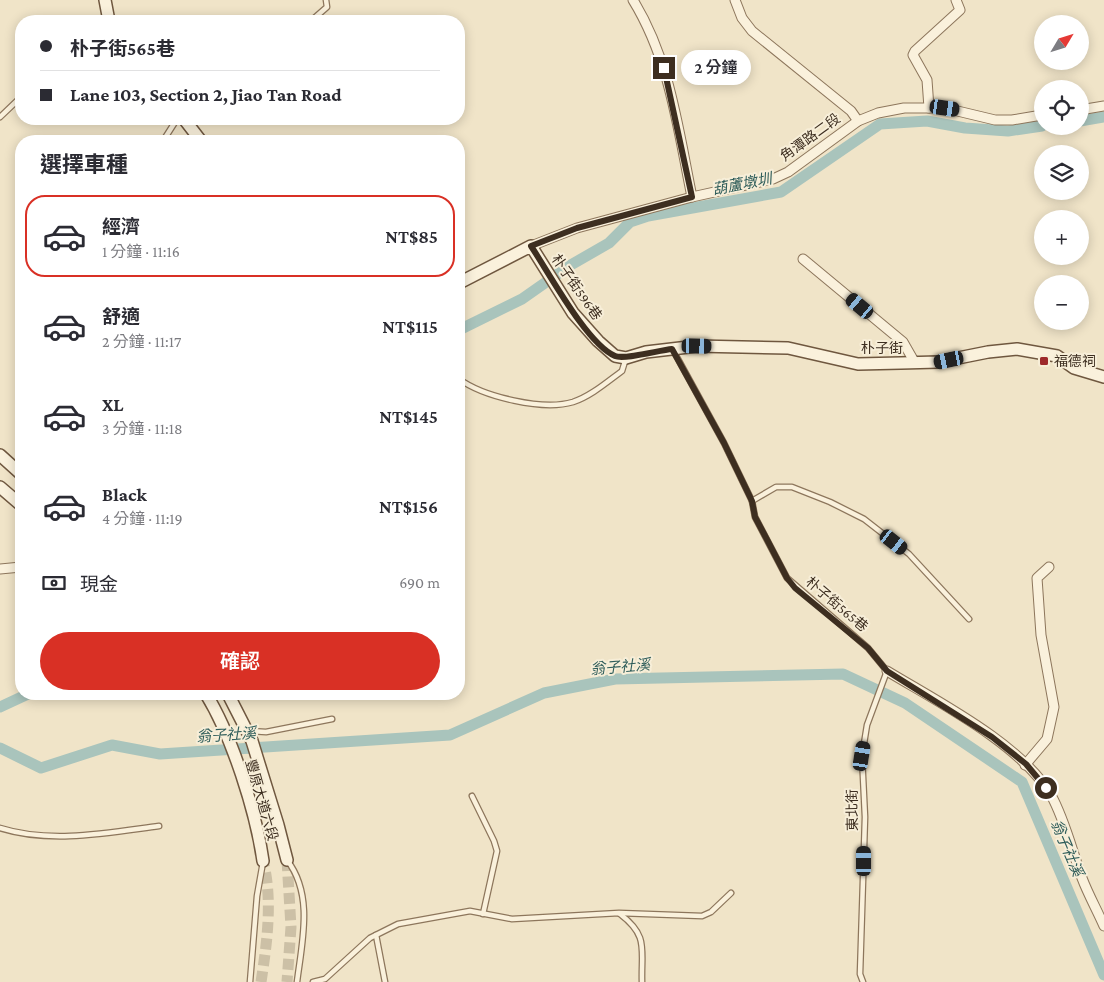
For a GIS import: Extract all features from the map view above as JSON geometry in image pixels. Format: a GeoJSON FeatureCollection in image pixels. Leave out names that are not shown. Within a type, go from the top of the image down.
{"type":"FeatureCollection","features":[{"type":"Feature","properties":{"kind":"street"},"geometry":{"type":"LineString","coordinates":[[105,0],[108,15]]}},
{"type":"Feature","properties":{"kind":"street"},"geometry":{"type":"LineString","coordinates":[[633,0],[651,32],[664,68],[692,197]]}},
{"type":"Feature","properties":{"kind":"street"},"geometry":{"type":"LineString","coordinates":[[735,0],[742,18],[752,32],[851,111],[858,121]]}},
{"type":"Feature","properties":{"kind":"street"},"geometry":{"type":"LineString","coordinates":[[929,108],[927,80],[913,55],[915,51],[960,10],[956,0]]}},
{"type":"Feature","properties":{"kind":"street"},"geometry":{"type":"LineString","coordinates":[[1089,108],[1104,106]]}},
{"type":"Feature","properties":{"kind":"street","name":"角潭路二段"},"geometry":{"type":"LineString","coordinates":[[465,280],[531,246],[577,228],[692,197],[764,182],[781,176],[866,116],[889,110],[929,108],[955,109],[1003,120],[1034,117]]}},
{"type":"Feature","properties":{"kind":"street"},"geometry":{"type":"LineString","coordinates":[[189,125],[196,135]]}},
{"type":"Feature","properties":{"kind":"street","name":"朴子街596巷"},"geometry":{"type":"LineString","coordinates":[[531,246],[574,313],[598,341],[615,356],[626,358]]}},
{"type":"Feature","properties":{"kind":"street"},"geometry":{"type":"LineString","coordinates":[[803,259],[903,342],[914,363]]}},
{"type":"Feature","properties":{"kind":"street","name":"朴子街"},"geometry":{"type":"LineString","coordinates":[[626,358],[697,346],[788,348],[858,364],[914,363],[938,362],[988,352],[1017,349],[1056,356],[1074,368],[1104,377]]}},
{"type":"Feature","properties":{"kind":"street"},"geometry":{"type":"LineString","coordinates":[[0,455],[15,469]]}},
{"type":"Feature","properties":{"kind":"street"},"geometry":{"type":"LineString","coordinates":[[0,486],[15,500]]}},
{"type":"Feature","properties":{"kind":"street"},"geometry":{"type":"LineString","coordinates":[[1026,764],[1043,746],[1054,715],[1054,699],[1041,635],[1037,578],[1049,567]]}},
{"type":"Feature","properties":{"kind":"street"},"geometry":{"type":"LineString","coordinates":[[0,569],[15,568]]}},
{"type":"Feature","properties":{"kind":"street","name":"朴子街565巷"},"geometry":{"type":"LineString","coordinates":[[886,674],[979,728],[1026,764],[1040,779],[1052,797],[1082,880],[1104,926]]}},
{"type":"Feature","properties":{"kind":"street","name":"豐原大道六段"},"geometry":{"type":"LineString","coordinates":[[209,700],[228,738],[257,824],[263,861]]}},
{"type":"Feature","properties":{"kind":"street","name":"豐原大道六段"},"geometry":{"type":"LineString","coordinates":[[231,700],[249,736],[278,824],[286,860]]}},
{"type":"Feature","properties":{"kind":"lane"},"geometry":{"type":"LineString","coordinates":[[318,15],[328,7],[326,0]]}},
{"type":"Feature","properties":{"kind":"lane"},"geometry":{"type":"LineString","coordinates":[[0,117],[15,103]]}},
{"type":"Feature","properties":{"kind":"lane","name":"朴子街565巷"},"geometry":{"type":"LineString","coordinates":[[672,349],[724,443],[752,501],[755,517],[787,578],[868,648],[886,674]]}},
{"type":"Feature","properties":{"kind":"lane"},"geometry":{"type":"LineString","coordinates":[[465,383],[480,392],[501,398],[561,404],[583,398],[622,372],[626,358]]}},
{"type":"Feature","properties":{"kind":"lane"},"geometry":{"type":"LineString","coordinates":[[752,501],[776,487],[792,487],[830,502],[864,519],[909,554],[969,619]]}},
{"type":"Feature","properties":{"kind":"lane","name":"東北街"},"geometry":{"type":"LineString","coordinates":[[863,982],[860,974],[865,817],[862,756],[867,725],[886,674]]}},
{"type":"Feature","properties":{"kind":"lane"},"geometry":{"type":"LineString","coordinates":[[249,736],[332,719]]}},
{"type":"Feature","properties":{"kind":"lane"},"geometry":{"type":"LineString","coordinates":[[472,796],[497,851],[483,914]]}},
{"type":"Feature","properties":{"kind":"lane"},"geometry":{"type":"LineString","coordinates":[[0,828],[40,836],[97,834],[159,826]]}},
{"type":"Feature","properties":{"kind":"lane"},"geometry":{"type":"LineString","coordinates":[[286,860],[295,871],[303,900],[304,925],[297,982]]}},
{"type":"Feature","properties":{"kind":"lane"},"geometry":{"type":"LineString","coordinates":[[250,982],[257,896],[263,861]]}},
{"type":"Feature","properties":{"kind":"lane"},"geometry":{"type":"LineString","coordinates":[[313,982],[325,979],[370,938],[398,924],[470,911],[512,919],[619,913],[702,916],[711,912],[731,893]]}},
{"type":"Feature","properties":{"kind":"lane"},"geometry":{"type":"LineString","coordinates":[[619,913],[635,925],[641,935],[642,982]]}},
{"type":"Feature","properties":{"kind":"lane"},"geometry":{"type":"LineString","coordinates":[[376,935],[385,982]]}},
{"type":"Feature","properties":{"kind":"waterway","name":"葫蘆墩圳"},"geometry":{"type":"LineString","coordinates":[[1089,120],[1104,117]]}},
{"type":"Feature","properties":{"kind":"waterway","name":"葫蘆墩圳"},"geometry":{"type":"LineString","coordinates":[[465,327],[522,299],[569,266],[609,243],[630,222],[648,216],[781,192],[880,124],[927,121],[965,128],[1008,131],[1034,127]]}},
{"type":"Feature","properties":{"kind":"waterway","name":"翁子社溪"},"geometry":{"type":"LineString","coordinates":[[0,748],[41,768],[112,745],[160,754],[450,735],[544,693],[615,679],[843,674],[905,703],[1022,782],[1104,975]]}},
{"type":"Feature","properties":{"kind":"waterway","name":"葫蘆墩圳"},"geometry":{"type":"LineString","coordinates":[[0,707],[15,700]]}},
{"type":"Feature","properties":{"kind":"tunnel"},"geometry":{"type":"LineString","coordinates":[[287,860],[291,927],[287,982]]}},
{"type":"Feature","properties":{"kind":"tunnel"},"geometry":{"type":"LineString","coordinates":[[261,982],[267,937],[268,906],[268,890],[263,861]]}},
{"type":"Feature","properties":{"kind":"place","name":"福德祠"},"geometry":{"type":"Point","coordinates":[1044,361]}},
{"type":"Feature","properties":{"kind":"route"},"geometry":{"type":"LineString","coordinates":[[664,68],[692,197],[577,228],[531,246],[574,313],[598,341],[615,356],[626,358],[646,352],[672,349],[724,443],[752,501],[755,517],[787,578],[795,588],[868,648],[887,671],[992,737],[1026,764],[1046,788]]}}]}
